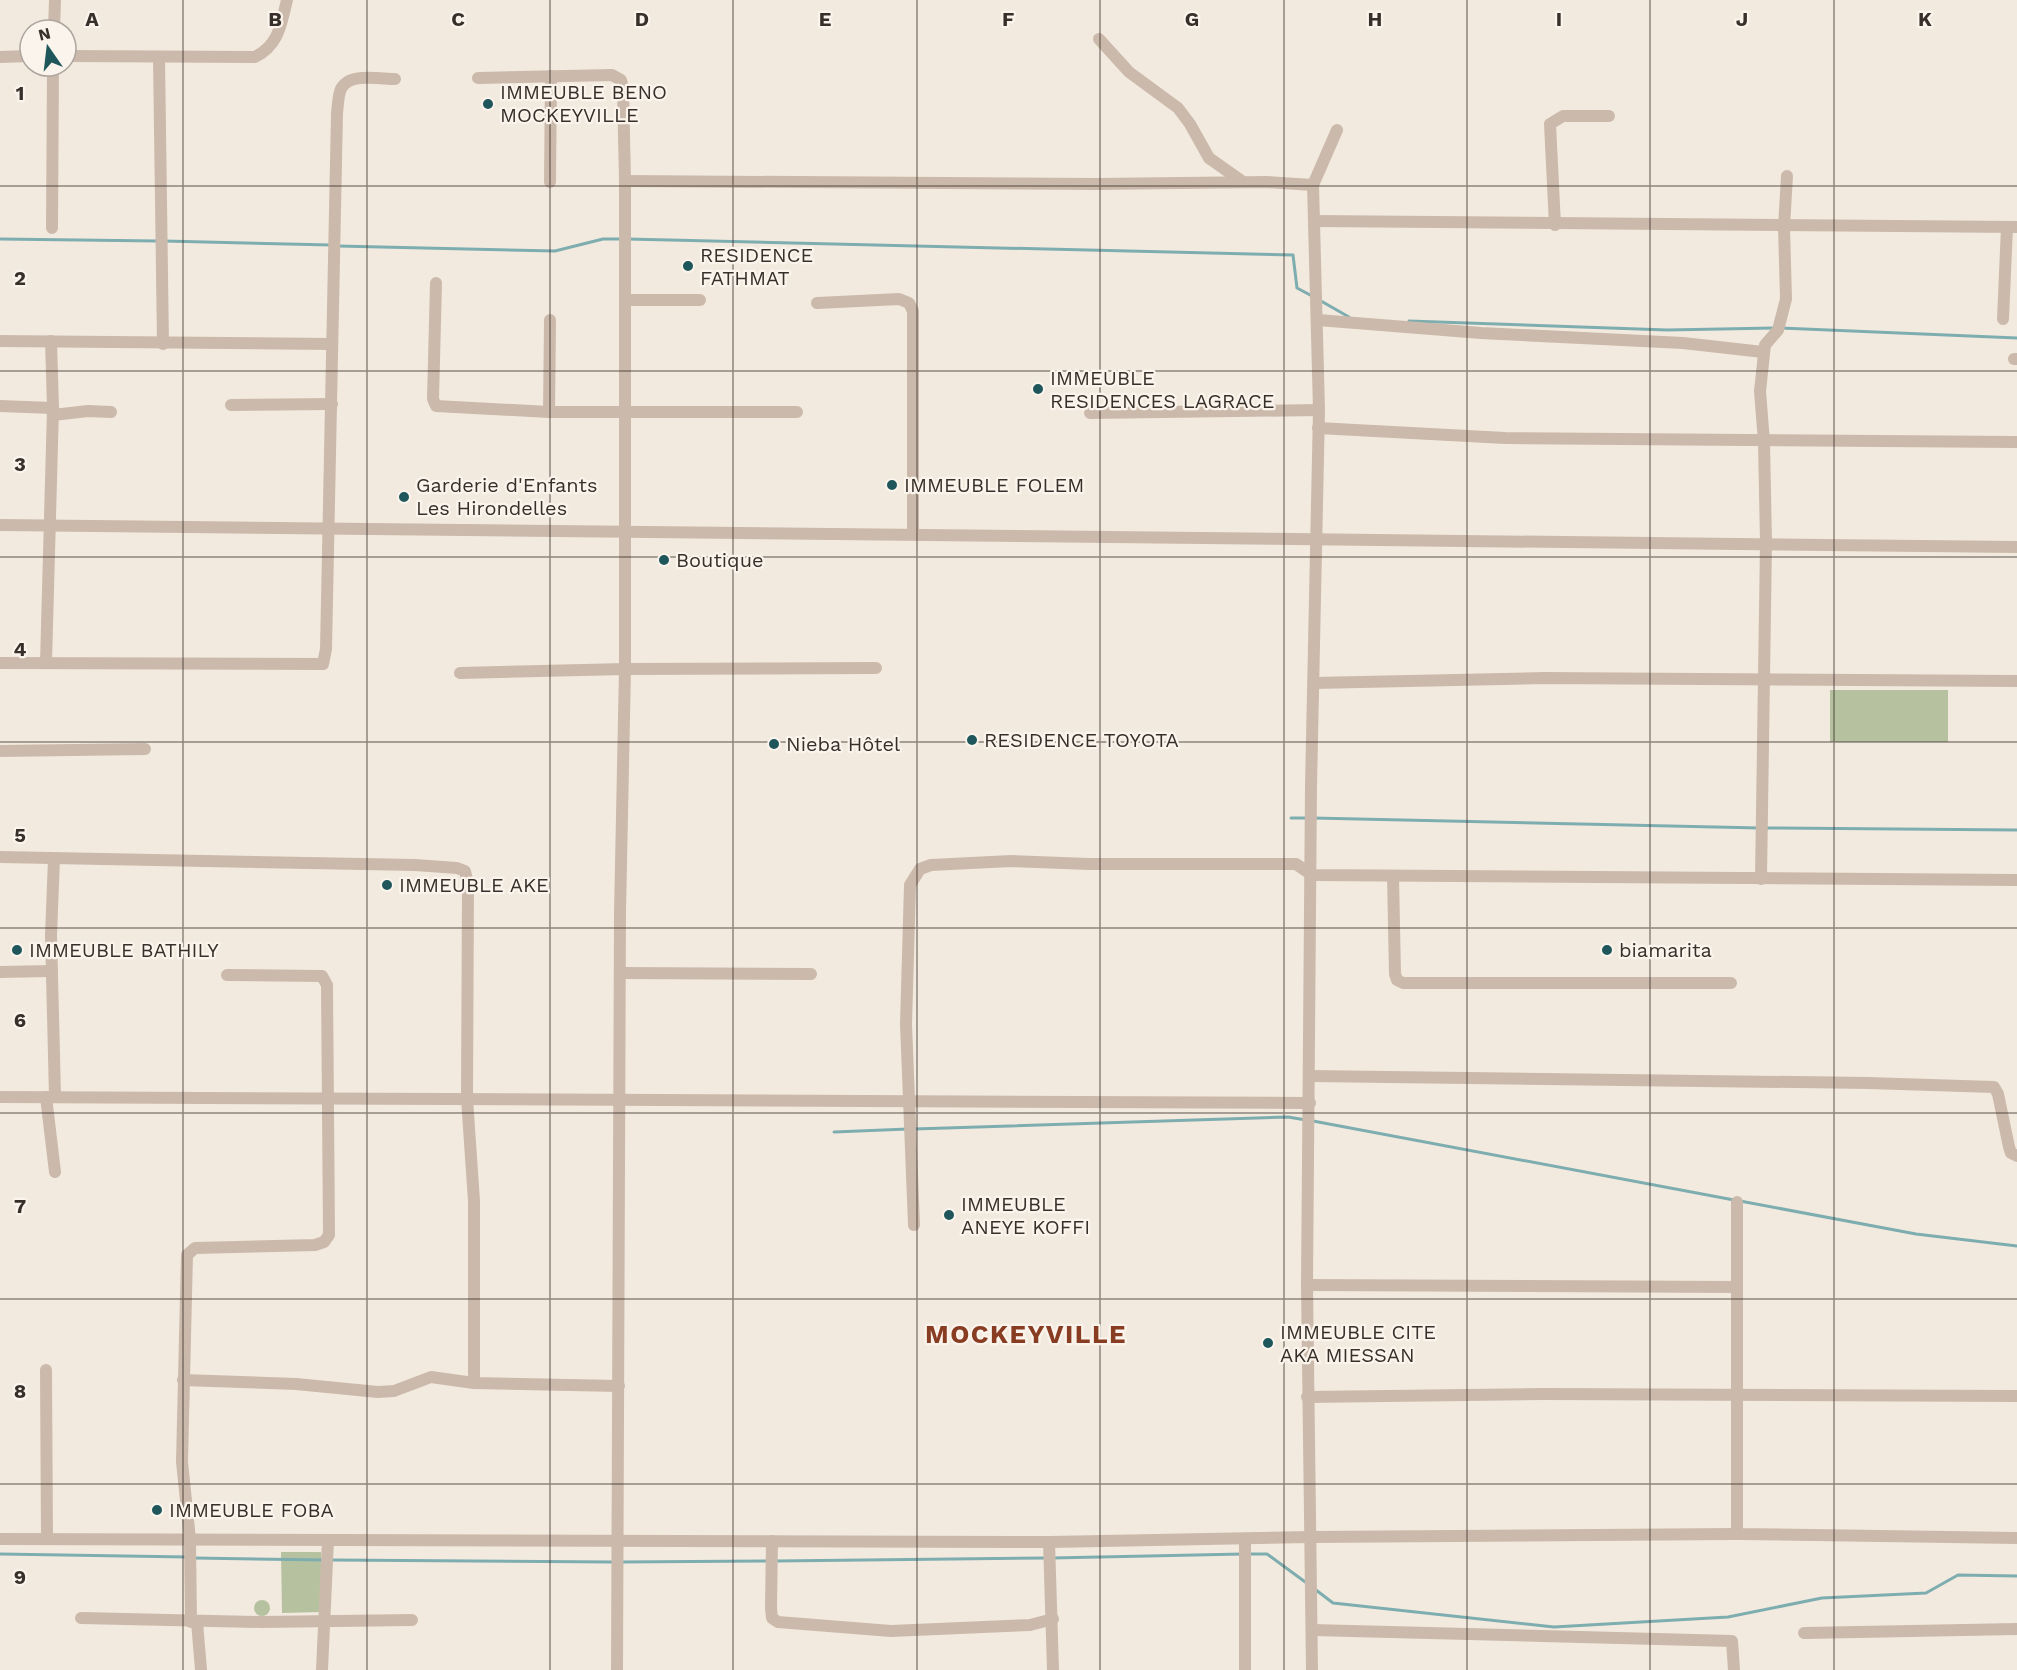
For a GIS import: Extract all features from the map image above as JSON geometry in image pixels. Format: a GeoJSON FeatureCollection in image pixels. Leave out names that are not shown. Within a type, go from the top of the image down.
{"type":"FeatureCollection","features":[{"type":"Feature","properties":{"kind":"street"},"geometry":{"type":"LineString","coordinates":[[54,18],[55,0]]}},
{"type":"Feature","properties":{"kind":"street"},"geometry":{"type":"LineString","coordinates":[[78,56],[255,57],[267,51],[277,40],[287,0]]}},
{"type":"Feature","properties":{"kind":"street"},"geometry":{"type":"LineString","coordinates":[[1099,39],[1129,72],[1178,108],[1209,158],[1243,182]]}},
{"type":"Feature","properties":{"kind":"street"},"geometry":{"type":"LineString","coordinates":[[0,57],[18,56]]}},
{"type":"Feature","properties":{"kind":"street"},"geometry":{"type":"LineString","coordinates":[[159,58],[163,344]]}},
{"type":"Feature","properties":{"kind":"street"},"geometry":{"type":"LineString","coordinates":[[478,78],[612,75],[621,80],[626,181],[625,669],[617,1670]]}},
{"type":"Feature","properties":{"kind":"street"},"geometry":{"type":"LineString","coordinates":[[550,182],[551,76]]}},
{"type":"Feature","properties":{"kind":"street"},"geometry":{"type":"LineString","coordinates":[[52,228],[53,78]]}},
{"type":"Feature","properties":{"kind":"street"},"geometry":{"type":"LineString","coordinates":[[0,663],[323,664],[326,649],[337,113],[341,88],[348,81],[361,78],[395,79]]}},
{"type":"Feature","properties":{"kind":"street"},"geometry":{"type":"LineString","coordinates":[[1555,225],[1550,123],[1563,116],[1609,116]]}},
{"type":"Feature","properties":{"kind":"street"},"geometry":{"type":"LineString","coordinates":[[1312,1670],[1307,1285],[1318,428],[1318,320],[1313,185],[1337,130]]}},
{"type":"Feature","properties":{"kind":"street"},"geometry":{"type":"LineString","coordinates":[[1761,879],[1766,543],[1764,442],[1760,392],[1763,352],[1769,338],[1778,330],[1786,299],[1784,227],[1786,176]]}},
{"type":"Feature","properties":{"kind":"street"},"geometry":{"type":"LineString","coordinates":[[626,181],[1097,184],[1243,182],[1313,185]]}},
{"type":"Feature","properties":{"kind":"street"},"geometry":{"type":"LineString","coordinates":[[1315,221],[1784,227],[2012,227],[2003,319]]}},
{"type":"Feature","properties":{"kind":"street"},"geometry":{"type":"LineString","coordinates":[[436,283],[433,399],[436,406],[549,412],[797,412]]}},
{"type":"Feature","properties":{"kind":"street"},"geometry":{"type":"LineString","coordinates":[[817,303],[899,299],[909,303],[913,311],[914,533]]}},
{"type":"Feature","properties":{"kind":"street"},"geometry":{"type":"LineString","coordinates":[[625,300],[700,300]]}},
{"type":"Feature","properties":{"kind":"street"},"geometry":{"type":"LineString","coordinates":[[549,412],[550,320]]}},
{"type":"Feature","properties":{"kind":"street"},"geometry":{"type":"LineString","coordinates":[[1318,320],[1481,333],[1683,343],[1763,352]]}},
{"type":"Feature","properties":{"kind":"street"},"geometry":{"type":"LineString","coordinates":[[0,341],[332,344]]}},
{"type":"Feature","properties":{"kind":"street"},"geometry":{"type":"LineString","coordinates":[[46,663],[53,411],[51,341]]}},
{"type":"Feature","properties":{"kind":"street"},"geometry":{"type":"LineString","coordinates":[[231,405],[332,404]]}},
{"type":"Feature","properties":{"kind":"street"},"geometry":{"type":"LineString","coordinates":[[0,406],[53,411],[111,412]]}},
{"type":"Feature","properties":{"kind":"street"},"geometry":{"type":"LineString","coordinates":[[1090,413],[1318,410]]}},
{"type":"Feature","properties":{"kind":"street"},"geometry":{"type":"LineString","coordinates":[[1318,428],[1505,438],[1764,442],[1889,440],[2017,442]]}},
{"type":"Feature","properties":{"kind":"street"},"geometry":{"type":"LineString","coordinates":[[0,525],[914,533],[1316,540],[2017,547]]}},
{"type":"Feature","properties":{"kind":"street"},"geometry":{"type":"LineString","coordinates":[[460,673],[625,669],[876,669]]}},
{"type":"Feature","properties":{"kind":"street"},"geometry":{"type":"LineString","coordinates":[[1314,683],[1544,678],[2017,681]]}},
{"type":"Feature","properties":{"kind":"street"},"geometry":{"type":"LineString","coordinates":[[0,751],[145,749]]}},
{"type":"Feature","properties":{"kind":"street"},"geometry":{"type":"LineString","coordinates":[[0,857],[415,865],[457,868],[465,871],[468,884],[467,1098],[474,1201],[474,1383]]}},
{"type":"Feature","properties":{"kind":"street"},"geometry":{"type":"LineString","coordinates":[[54,859],[50,1097],[55,1172]]}},
{"type":"Feature","properties":{"kind":"street"},"geometry":{"type":"LineString","coordinates":[[914,1225],[906,1024],[910,885],[920,869],[931,865],[1011,861],[1296,864],[1312,875],[2017,880]]}},
{"type":"Feature","properties":{"kind":"street"},"geometry":{"type":"LineString","coordinates":[[1393,876],[1395,974],[1397,980],[1403,983],[1731,983]]}},
{"type":"Feature","properties":{"kind":"street"},"geometry":{"type":"LineString","coordinates":[[0,972],[52,971]]}},
{"type":"Feature","properties":{"kind":"street"},"geometry":{"type":"LineString","coordinates":[[621,973],[811,974]]}},
{"type":"Feature","properties":{"kind":"street"},"geometry":{"type":"LineString","coordinates":[[201,1670],[194,1622],[190,1539],[182,1462],[183,1380],[190,1250],[315,1245],[324,1242],[328,1234],[330,1100],[327,985],[322,976],[227,975]]}},
{"type":"Feature","properties":{"kind":"street"},"geometry":{"type":"LineString","coordinates":[[1310,1076],[1868,1083],[1994,1087],[1998,1094],[2009,1147],[2011,1153],[2017,1156]]}},
{"type":"Feature","properties":{"kind":"street"},"geometry":{"type":"LineString","coordinates":[[0,1097],[1310,1103]]}},
{"type":"Feature","properties":{"kind":"street"},"geometry":{"type":"LineString","coordinates":[[1737,1202],[1737,1534]]}},
{"type":"Feature","properties":{"kind":"street"},"geometry":{"type":"LineString","coordinates":[[1307,1285],[1737,1287]]}},
{"type":"Feature","properties":{"kind":"street"},"geometry":{"type":"LineString","coordinates":[[46,1370],[47,1539]]}},
{"type":"Feature","properties":{"kind":"street"},"geometry":{"type":"LineString","coordinates":[[183,1380],[296,1384],[378,1392],[394,1391],[431,1377],[474,1383],[619,1386]]}},
{"type":"Feature","properties":{"kind":"street"},"geometry":{"type":"LineString","coordinates":[[1307,1397],[1737,1394],[2017,1396]]}},
{"type":"Feature","properties":{"kind":"street"},"geometry":{"type":"LineString","coordinates":[[0,1539],[1049,1542],[1310,1537],[1737,1534],[2017,1538]]}},
{"type":"Feature","properties":{"kind":"street"},"geometry":{"type":"LineString","coordinates":[[322,1670],[328,1540]]}},
{"type":"Feature","properties":{"kind":"street"},"geometry":{"type":"LineString","coordinates":[[1245,1540],[1245,1670]]}},
{"type":"Feature","properties":{"kind":"street"},"geometry":{"type":"LineString","coordinates":[[772,1541],[771,1608],[772,1618],[778,1622],[891,1631],[1030,1625],[1053,1619]]}},
{"type":"Feature","properties":{"kind":"street"},"geometry":{"type":"LineString","coordinates":[[1049,1542],[1053,1670]]}},
{"type":"Feature","properties":{"kind":"street"},"geometry":{"type":"LineString","coordinates":[[81,1618],[194,1622],[412,1620]]}},
{"type":"Feature","properties":{"kind":"street"},"geometry":{"type":"LineString","coordinates":[[1804,1633],[2017,1629]]}},
{"type":"Feature","properties":{"kind":"street"},"geometry":{"type":"LineString","coordinates":[[1312,1630],[1732,1641],[1734,1670]]}},
{"type":"Feature","properties":{"kind":"green space"},"geometry":{"type":"Polygon","coordinates":[[[1830,690],[1948,690],[1948,742],[1830,742],[1830,690]]]}},
{"type":"Feature","properties":{"kind":"green space"},"geometry":{"type":"Polygon","coordinates":[[[281,1552],[321,1552],[322,1612],[282,1613],[281,1552]]]}},
{"type":"Feature","properties":{"kind":"green space"},"geometry":{"type":"Polygon","coordinates":[[[262,1600],[268,1602],[270,1608],[268,1614],[262,1616],[256,1614],[254,1608],[256,1602],[262,1600]]]}},
{"type":"Feature","properties":{"kind":"waterway"},"geometry":{"type":"LineString","coordinates":[[0,239],[157,241]]}},
{"type":"Feature","properties":{"kind":"waterway"},"geometry":{"type":"LineString","coordinates":[[338,246],[555,251],[603,239],[621,239]]}},
{"type":"Feature","properties":{"kind":"waterway"},"geometry":{"type":"LineString","coordinates":[[627,239],[1293,255],[1297,288],[1312,296]]}},
{"type":"Feature","properties":{"kind":"waterway"},"geometry":{"type":"LineString","coordinates":[[164,241],[331,245]]}},
{"type":"Feature","properties":{"kind":"waterway"},"geometry":{"type":"LineString","coordinates":[[1321,301],[1349,317]]}},
{"type":"Feature","properties":{"kind":"waterway"},"geometry":{"type":"LineString","coordinates":[[1409,321],[1667,330],[1774,328]]}},
{"type":"Feature","properties":{"kind":"waterway"},"geometry":{"type":"LineString","coordinates":[[1781,328],[2017,338]]}},
{"type":"Feature","properties":{"kind":"waterway"},"geometry":{"type":"LineString","coordinates":[[1291,818],[1307,818]]}},
{"type":"Feature","properties":{"kind":"waterway"},"geometry":{"type":"LineString","coordinates":[[1313,818],[1760,828]]}},
{"type":"Feature","properties":{"kind":"waterway"},"geometry":{"type":"LineString","coordinates":[[1766,828],[2017,830]]}},
{"type":"Feature","properties":{"kind":"waterway"},"geometry":{"type":"LineString","coordinates":[[914,1129],[1288,1117],[1306,1120]]}},
{"type":"Feature","properties":{"kind":"waterway"},"geometry":{"type":"LineString","coordinates":[[1313,1121],[1734,1200]]}},
{"type":"Feature","properties":{"kind":"waterway"},"geometry":{"type":"LineString","coordinates":[[834,1132],[908,1129]]}},
{"type":"Feature","properties":{"kind":"waterway"},"geometry":{"type":"LineString","coordinates":[[1740,1201],[1916,1234],[2017,1246]]}},
{"type":"Feature","properties":{"kind":"waterway"},"geometry":{"type":"LineString","coordinates":[[0,1554],[187,1557]]}},
{"type":"Feature","properties":{"kind":"waterway"},"geometry":{"type":"LineString","coordinates":[[1052,1558],[1243,1554]]}},
{"type":"Feature","properties":{"kind":"waterway"},"geometry":{"type":"LineString","coordinates":[[1250,1554],[1267,1554],[1308,1584]]}},
{"type":"Feature","properties":{"kind":"waterway"},"geometry":{"type":"LineString","coordinates":[[194,1558],[325,1560]]}},
{"type":"Feature","properties":{"kind":"waterway"},"geometry":{"type":"LineString","coordinates":[[776,1561],[1045,1558]]}},
{"type":"Feature","properties":{"kind":"waterway"},"geometry":{"type":"LineString","coordinates":[[332,1560],[613,1562]]}},
{"type":"Feature","properties":{"kind":"waterway"},"geometry":{"type":"LineString","coordinates":[[620,1562],[769,1561]]}},
{"type":"Feature","properties":{"kind":"waterway"},"geometry":{"type":"LineString","coordinates":[[1316,1590],[1333,1603],[1554,1627],[1728,1617],[1822,1598],[1926,1593],[1958,1575],[2017,1576]]}},
{"type":"Feature","properties":{"kind":"place","name":"IMMEUBLE BENO MOCKEYVILLE"},"geometry":{"type":"Point","coordinates":[488,104]}},
{"type":"Feature","properties":{"kind":"place","name":"RESIDENCE FATHMAT"},"geometry":{"type":"Point","coordinates":[688,266]}},
{"type":"Feature","properties":{"kind":"place","name":"IMMEUBLE RESIDENCES LAGRACE"},"geometry":{"type":"Point","coordinates":[1038,389]}},
{"type":"Feature","properties":{"kind":"place","name":"IMMEUBLE FOLEM"},"geometry":{"type":"Point","coordinates":[892,485]}},
{"type":"Feature","properties":{"kind":"place","name":"Garderie d'Enfants Les Hirondelles"},"geometry":{"type":"Point","coordinates":[404,497]}},
{"type":"Feature","properties":{"kind":"place","name":"Boutique"},"geometry":{"type":"Point","coordinates":[664,560]}},
{"type":"Feature","properties":{"kind":"place","name":"RESIDENCE TOYOTA"},"geometry":{"type":"Point","coordinates":[972,740]}},
{"type":"Feature","properties":{"kind":"place","name":"Nieba Hôtel"},"geometry":{"type":"Point","coordinates":[774,744]}},
{"type":"Feature","properties":{"kind":"place","name":"IMMEUBLE AKE"},"geometry":{"type":"Point","coordinates":[387,885]}},
{"type":"Feature","properties":{"kind":"place","name":"IMMEUBLE BATHILY"},"geometry":{"type":"Point","coordinates":[17,950]}},
{"type":"Feature","properties":{"kind":"place","name":"biamarita"},"geometry":{"type":"Point","coordinates":[1607,950]}},
{"type":"Feature","properties":{"kind":"place","name":"IMMEUBLE ANEYE KOFFI"},"geometry":{"type":"Point","coordinates":[949,1215]}},
{"type":"Feature","properties":{"kind":"place","name":"IMMEUBLE CITE AKA MIESSAN"},"geometry":{"type":"Point","coordinates":[1268,1343]}},
{"type":"Feature","properties":{"kind":"place","name":"IMMEUBLE FOBA"},"geometry":{"type":"Point","coordinates":[157,1510]}},
{"type":"Feature","properties":{"kind":"district","name":"MOCKEYVILLE"},"geometry":{"type":"Point","coordinates":[1026,1334]}}]}
